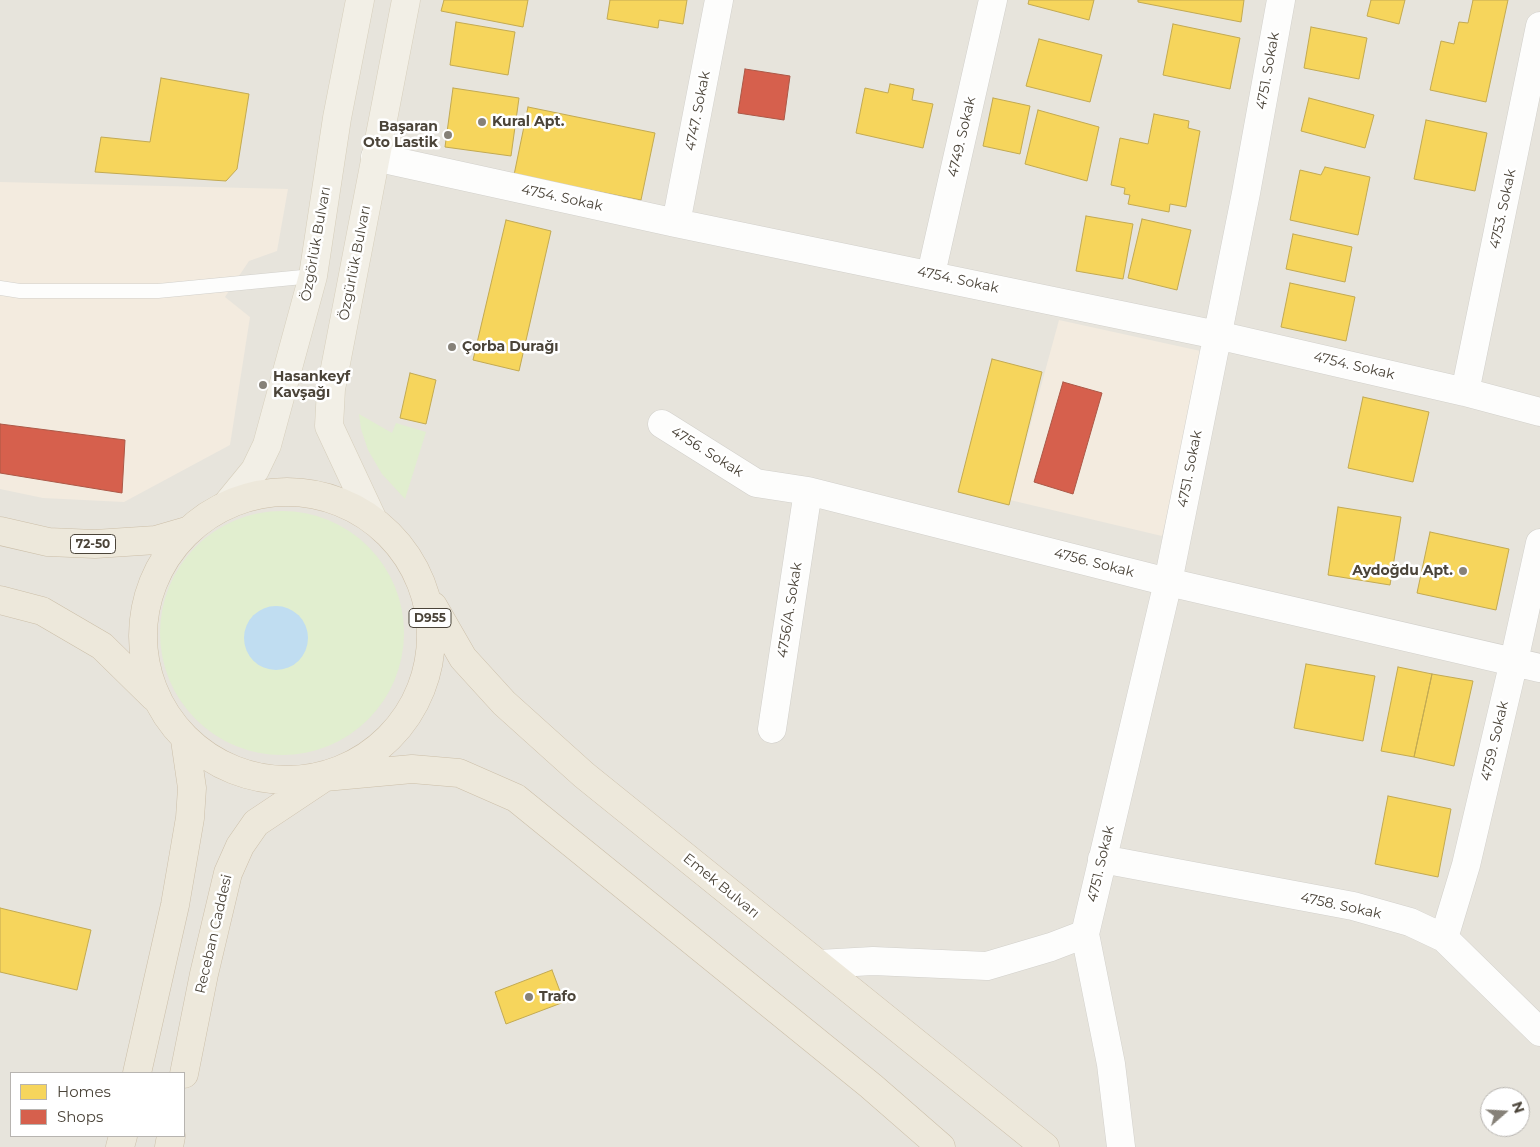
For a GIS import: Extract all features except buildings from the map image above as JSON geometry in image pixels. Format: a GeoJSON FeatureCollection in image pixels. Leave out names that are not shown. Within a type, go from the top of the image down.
{"type":"FeatureCollection","features":[{"type":"Feature","properties":{"kind":"highway","name":"D955"},"geometry":{"type":"LineString","coordinates":[[325,777],[367,759],[401,728],[424,687],[433,642],[427,596],[407,554],[372,518],[326,496],[277,491],[228,503],[187,531],[159,567],[144,610],[143,656],[156,699],[185,740],[227,769],[275,782],[412,769],[459,773],[516,798],[871,1086],[941,1147]]}},
{"type":"Feature","properties":{"kind":"highway","name":"72-50"},"geometry":{"type":"LineString","coordinates":[[0,531],[48,542],[95,544],[156,540],[187,531]]}},
{"type":"Feature","properties":{"kind":"highway","name":"Emek Bulvarı"},"geometry":{"type":"LineString","coordinates":[[427,596],[463,658],[504,703],[584,775],[1045,1147]]}},
{"type":"Feature","properties":{"kind":"highway"},"geometry":{"type":"LineString","coordinates":[[0,600],[42,611],[102,646],[156,699]]}},
{"type":"Feature","properties":{"kind":"highway","name":"D955"},"geometry":{"type":"LineString","coordinates":[[137,1072],[175,905],[190,818],[192,788],[185,740]]}},
{"type":"Feature","properties":{"kind":"highway","name":"Receban Caddesi"},"geometry":{"type":"LineString","coordinates":[[184,1072],[204,974],[228,873],[240,846],[256,823],[325,777]]}},
{"type":"Feature","properties":{"kind":"main road","name":"Özgörlük Bulvarı"},"geometry":{"type":"LineString","coordinates":[[228,503],[255,470],[267,445],[313,276],[337,118],[360,0]]}},
{"type":"Feature","properties":{"kind":"main road","name":"Özgürlük Bulvarı"},"geometry":{"type":"LineString","coordinates":[[372,518],[329,426],[331,389],[406,0]]}},
{"type":"Feature","properties":{"kind":"street","name":"4747. Sokak"},"geometry":{"type":"LineString","coordinates":[[676,223],[719,0]]}},
{"type":"Feature","properties":{"kind":"street","name":"4749. Sokak"},"geometry":{"type":"LineString","coordinates":[[930,274],[993,0]]}},
{"type":"Feature","properties":{"kind":"street","name":"4751. Sokak"},"geometry":{"type":"LineString","coordinates":[[1085,934],[1168,582],[1246,193],[1281,0]]}},
{"type":"Feature","properties":{"kind":"street","name":"4753. Sokak"},"geometry":{"type":"LineString","coordinates":[[1465,392],[1540,26]]}},
{"type":"Feature","properties":{"kind":"street","name":"4754. Sokak"},"geometry":{"type":"LineString","coordinates":[[375,157],[676,223],[1217,334],[1465,392],[1540,412]]}},
{"type":"Feature","properties":{"kind":"street","name":"4756. Sokak"},"geometry":{"type":"LineString","coordinates":[[662,424],[756,483],[808,491],[1168,582],[1540,668]]}},
{"type":"Feature","properties":{"kind":"street","name":"4756/A. Sokak"},"geometry":{"type":"LineString","coordinates":[[772,729],[808,491]]}},
{"type":"Feature","properties":{"kind":"street","name":"4759. Sokak"},"geometry":{"type":"LineString","coordinates":[[1444,938],[1466,865],[1540,543]]}},
{"type":"Feature","properties":{"kind":"street","name":"4758. Sokak"},"geometry":{"type":"LineString","coordinates":[[1102,859],[1353,906],[1410,922],[1444,938],[1540,1032]]}},
{"type":"Feature","properties":{"kind":"street"},"geometry":{"type":"LineString","coordinates":[[819,964],[873,961],[987,966],[1051,947],[1085,934],[1111,1064],[1121,1147]]}},
{"type":"Feature","properties":{"kind":"lane"},"geometry":{"type":"LineString","coordinates":[[0,288],[20,291],[158,291],[313,276]]}},
{"type":"Feature","properties":{"kind":"shaded area"},"geometry":{"type":"Polygon","coordinates":[[[0,0],[1540,0],[1540,1147],[0,1147],[0,0]]]}},
{"type":"Feature","properties":{"kind":"shaded area"},"geometry":{"type":"Polygon","coordinates":[[[0,182],[288,189],[277,251],[249,261],[225,297],[250,317],[230,445],[124,502],[43,498],[0,489],[0,182]]]}},
{"type":"Feature","properties":{"kind":"shaded area"},"geometry":{"type":"Polygon","coordinates":[[[1059,320],[1205,352],[1162,536],[1010,500],[1059,320]]]}},
{"type":"Feature","properties":{"kind":"green space"},"geometry":{"type":"Polygon","coordinates":[[[359,414],[392,433],[396,423],[426,432],[405,499],[382,474],[368,450],[361,429],[359,414]]]}},
{"type":"Feature","properties":{"kind":"green space"},"geometry":{"type":"Polygon","coordinates":[[[282,511],[317,516],[329,520],[350,532],[368,547],[383,565],[395,586],[399,598],[404,633],[399,668],[395,680],[383,701],[368,719],[350,734],[329,746],[317,750],[282,755],[247,750],[235,746],[214,734],[196,719],[181,701],[169,680],[165,668],[160,633],[165,598],[169,586],[181,565],[196,547],[214,532],[235,520],[247,516],[282,511]]]}},
{"type":"Feature","properties":{"kind":"water"},"geometry":{"type":"Polygon","coordinates":[[[270,606],[282,606],[299,615],[306,626],[308,638],[306,650],[299,661],[282,670],[270,670],[258,665],[249,656],[244,644],[244,632],[249,620],[258,611],[270,606]]]}},
{"type":"Feature","properties":{"kind":"place","name":"Kural Apt."},"geometry":{"type":"Point","coordinates":[482,122]}},
{"type":"Feature","properties":{"kind":"place","name":"Başaran Oto Lastik"},"geometry":{"type":"Point","coordinates":[448,135]}},
{"type":"Feature","properties":{"kind":"place","name":"Çorba Durağı"},"geometry":{"type":"Point","coordinates":[452,347]}},
{"type":"Feature","properties":{"kind":"place","name":"Hasankeyf Kavşağı"},"geometry":{"type":"Point","coordinates":[263,385]}},
{"type":"Feature","properties":{"kind":"place","name":"Aydoğdu Apt."},"geometry":{"type":"Point","coordinates":[1463,571]}},
{"type":"Feature","properties":{"kind":"place","name":"Trafo"},"geometry":{"type":"Point","coordinates":[529,997]}}]}
